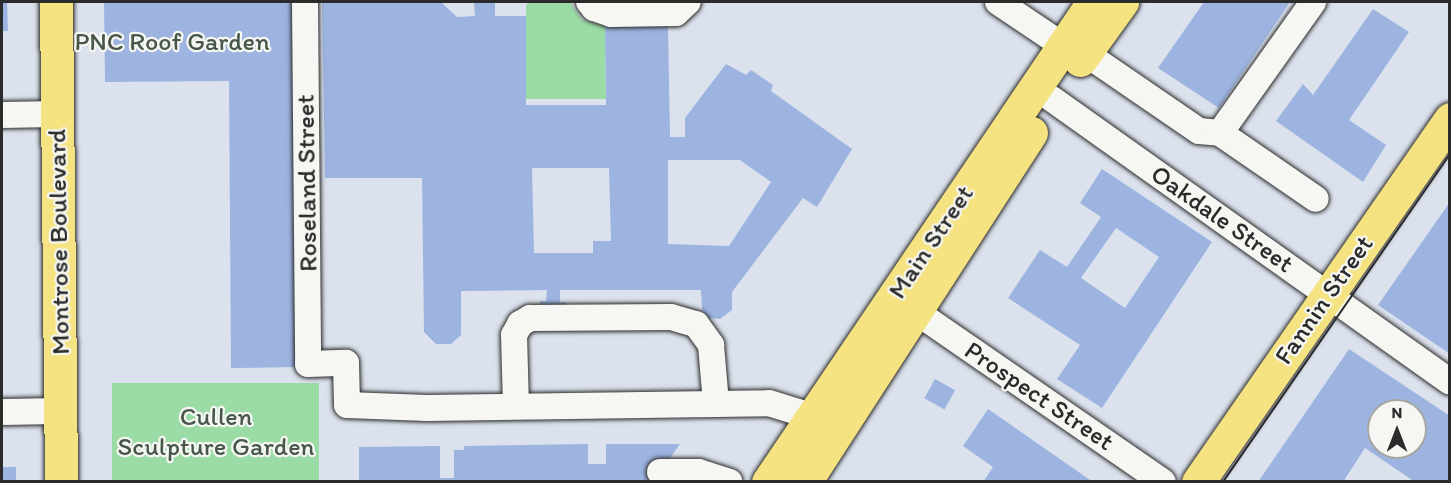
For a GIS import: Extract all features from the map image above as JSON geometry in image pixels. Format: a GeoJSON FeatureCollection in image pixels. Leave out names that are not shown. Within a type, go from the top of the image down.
{"type":"FeatureCollection","features":[{"type":"Feature","properties":{"kind":"main road","name":"Montrose Boulevard"},"geometry":{"type":"LineString","coordinates":[[56,2],[61,482]]}},
{"type":"Feature","properties":{"kind":"main road","name":"Main Street"},"geometry":{"type":"LineString","coordinates":[[768,482],[827,420],[915,311],[1052,99],[1076,52],[1093,2]]}},
{"type":"Feature","properties":{"kind":"main road","name":"Main Street"},"geometry":{"type":"LineString","coordinates":[[805,482],[827,420],[1076,52],[1122,2]]}},
{"type":"Feature","properties":{"kind":"main road","name":"Fannin Street"},"geometry":{"type":"LineString","coordinates":[[1198,482],[1449,119]]}},
{"type":"Feature","properties":{"kind":"street","name":"Roseland Street"},"geometry":{"type":"LineString","coordinates":[[305,2],[308,364],[346,363],[347,405],[516,406]]}},
{"type":"Feature","properties":{"kind":"street"},"geometry":{"type":"LineString","coordinates":[[589,2],[594,8],[611,14],[676,13],[688,2]]}},
{"type":"Feature","properties":{"kind":"street"},"geometry":{"type":"LineString","coordinates":[[998,2],[1199,131],[1220,133],[1317,199]]}},
{"type":"Feature","properties":{"kind":"street"},"geometry":{"type":"LineString","coordinates":[[1220,133],[1313,2]]}},
{"type":"Feature","properties":{"kind":"street","name":"Oakdale Street"},"geometry":{"type":"LineString","coordinates":[[1052,99],[1449,382]]}},
{"type":"Feature","properties":{"kind":"street"},"geometry":{"type":"LineString","coordinates":[[2,115],[57,114]]}},
{"type":"Feature","properties":{"kind":"street","name":"Prospect Street"},"geometry":{"type":"LineString","coordinates":[[915,311],[1163,482]]}},
{"type":"Feature","properties":{"kind":"street"},"geometry":{"type":"LineString","coordinates":[[716,403],[711,345],[696,324],[671,317],[530,318],[520,324],[514,335],[516,406],[770,403],[827,420]]}},
{"type":"Feature","properties":{"kind":"street"},"geometry":{"type":"LineString","coordinates":[[2,411],[60,411]]}},
{"type":"Feature","properties":{"kind":"street"},"geometry":{"type":"LineString","coordinates":[[670,472],[699,472],[729,482]]}},
{"type":"Feature","properties":{"kind":"green space"},"geometry":{"type":"Polygon","coordinates":[[[530,2],[571,2],[583,20],[605,26],[606,99],[526,99],[526,5],[530,2]]]}},
{"type":"Feature","properties":{"kind":"green space","name":"Cullen Sculpture Garden"},"geometry":{"type":"Polygon","coordinates":[[[112,383],[319,383],[319,481],[112,481],[112,383]]]}},
{"type":"Feature","properties":{"kind":"building"},"geometry":{"type":"Polygon","coordinates":[[[2,2],[7,2],[8,31],[2,31],[2,2]]]}},
{"type":"Feature","properties":{"kind":"building"},"geometry":{"type":"Polygon","coordinates":[[[104,2],[295,2],[298,367],[231,368],[229,81],[105,82],[104,2]]]}},
{"type":"Feature","properties":{"kind":"building"},"geometry":{"type":"Polygon","coordinates":[[[322,2],[441,2],[457,17],[475,16],[474,2],[495,2],[495,16],[526,16],[526,105],[606,105],[605,26],[668,25],[670,137],[685,137],[685,118],[726,64],[746,75],[751,70],[773,85],[771,91],[852,149],[817,207],[803,198],[732,292],[732,310],[720,319],[709,318],[702,310],[701,290],[560,290],[560,302],[566,302],[566,329],[540,329],[540,301],[546,301],[547,290],[461,291],[461,335],[451,344],[436,344],[424,332],[422,178],[325,178],[322,2]],[[668,160],[668,244],[729,246],[771,182],[740,160],[668,160]],[[532,168],[534,253],[593,253],[593,241],[611,241],[609,168],[532,168]]]}},
{"type":"Feature","properties":{"kind":"building"},"geometry":{"type":"Polygon","coordinates":[[[1204,2],[1290,2],[1219,108],[1158,68],[1204,2]]]}},
{"type":"Feature","properties":{"kind":"building"},"geometry":{"type":"Polygon","coordinates":[[[1373,9],[1409,32],[1349,120],[1386,145],[1363,182],[1276,121],[1303,84],[1313,95],[1373,9]]]}},
{"type":"Feature","properties":{"kind":"building"},"geometry":{"type":"Polygon","coordinates":[[[1102,169],[1212,242],[1102,408],[1057,379],[1080,345],[1008,298],[1040,250],[1067,267],[1101,217],[1080,203],[1102,169]],[[1116,228],[1081,278],[1125,308],[1159,257],[1116,228]]]}},
{"type":"Feature","properties":{"kind":"building"},"geometry":{"type":"Polygon","coordinates":[[[1450,202],[1450,354],[1378,305],[1450,202]]]}},
{"type":"Feature","properties":{"kind":"building"},"geometry":{"type":"Polygon","coordinates":[[[1349,349],[1424,399],[1367,399],[1367,449],[1365,448],[1343,482],[1258,482],[1349,349]]]}},
{"type":"Feature","properties":{"kind":"building"},"geometry":{"type":"Polygon","coordinates":[[[935,379],[955,390],[944,409],[924,398],[935,379]]]}},
{"type":"Feature","properties":{"kind":"building"},"geometry":{"type":"Polygon","coordinates":[[[1427,401],[1450,416],[1450,482],[1415,482],[1381,459],[1427,459],[1427,401]]]}},
{"type":"Feature","properties":{"kind":"building"},"geometry":{"type":"Polygon","coordinates":[[[988,409],[1093,482],[983,482],[993,467],[963,446],[988,409]]]}},
{"type":"Feature","properties":{"kind":"building"},"geometry":{"type":"Polygon","coordinates":[[[588,444],[588,464],[606,464],[606,444],[680,444],[653,482],[359,482],[359,447],[440,446],[440,478],[454,478],[454,450],[464,450],[464,446],[588,444]]]}},
{"type":"Feature","properties":{"kind":"building"},"geometry":{"type":"Polygon","coordinates":[[[2,467],[16,467],[16,482],[2,482],[2,467]]]}},
{"type":"Feature","properties":{"kind":"tram line"},"geometry":{"type":"LineString","coordinates":[[1223,482],[1450,154]]}},
{"type":"Feature","properties":{"kind":"park label","name":"PNC Roof Garden"},"geometry":{"type":"Point","coordinates":[172,42]}}]}
